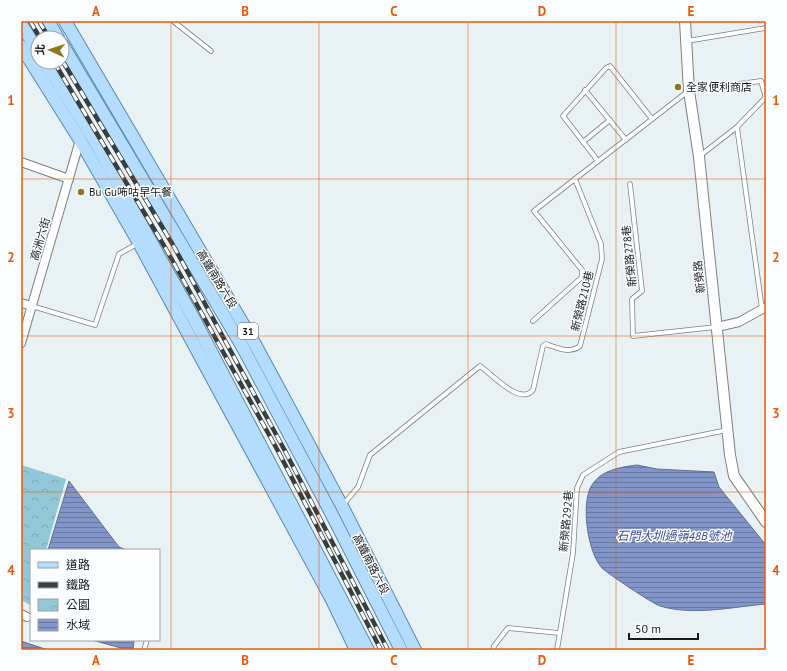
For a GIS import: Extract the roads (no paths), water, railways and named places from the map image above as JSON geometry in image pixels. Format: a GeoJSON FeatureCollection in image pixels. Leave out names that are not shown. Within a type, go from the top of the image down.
{"type":"FeatureCollection","features":[{"type":"Feature","properties":{"kind":"main road"},"geometry":{"type":"LineString","coordinates":[[48,21],[53,30]]}},
{"type":"Feature","properties":{"kind":"main road","name":"高鐵南路六段"},"geometry":{"type":"LineString","coordinates":[[64,21],[275,379],[342,506],[415,650]]}},
{"type":"Feature","properties":{"kind":"main road"},"geometry":{"type":"LineString","coordinates":[[21,24],[30,38]]}},
{"type":"Feature","properties":{"kind":"main road"},"geometry":{"type":"LineString","coordinates":[[21,46],[80,140],[139,243],[332,600],[356,650]]}},
{"type":"Feature","properties":{"kind":"main road","name":"高鐵南路六段"},"geometry":{"type":"LineString","coordinates":[[70,57],[242,346],[329,509],[401,650]]}},
{"type":"Feature","properties":{"kind":"main road"},"geometry":{"type":"LineString","coordinates":[[50,70],[93,138],[246,416],[368,650]]}},
{"type":"Feature","properties":{"kind":"main road"},"geometry":{"type":"LineString","coordinates":[[242,346],[275,379]]}},
{"type":"Feature","properties":{"kind":"main road"},"geometry":{"type":"LineString","coordinates":[[209,373],[246,416]]}},
{"type":"Feature","properties":{"kind":"street","name":"新榮路"},"geometry":{"type":"LineString","coordinates":[[685,21],[689,91],[699,157],[727,430],[734,476],[766,522]]}},
{"type":"Feature","properties":{"kind":"street","name":"高洲六街"},"geometry":{"type":"LineString","coordinates":[[21,344],[80,140]]}},
{"type":"Feature","properties":{"kind":"street"},"geometry":{"type":"LineString","coordinates":[[21,162],[69,179]]}},
{"type":"Feature","properties":{"kind":"street"},"geometry":{"type":"LineString","coordinates":[[21,303],[32,306]]}},
{"type":"Feature","properties":{"kind":"street"},"geometry":{"type":"LineString","coordinates":[[717,327],[739,322],[764,309]]}},
{"type":"Feature","properties":{"kind":"lane"},"geometry":{"type":"LineString","coordinates":[[173,21],[212,51]]}},
{"type":"Feature","properties":{"kind":"lane"},"geometry":{"type":"LineString","coordinates":[[687,41],[766,28]]}},
{"type":"Feature","properties":{"kind":"lane"},"geometry":{"type":"LineString","coordinates":[[598,162],[563,116],[606,68],[610,66],[652,119]]}},
{"type":"Feature","properties":{"kind":"lane"},"geometry":{"type":"LineString","coordinates":[[699,157],[737,127],[766,98],[761,81],[724,86]]}},
{"type":"Feature","properties":{"kind":"lane"},"geometry":{"type":"LineString","coordinates":[[585,90],[626,140]]}},
{"type":"Feature","properties":{"kind":"lane"},"geometry":{"type":"LineString","coordinates":[[533,321],[582,277],[582,270],[534,211],[689,91]]}},
{"type":"Feature","properties":{"kind":"lane"},"geometry":{"type":"LineString","coordinates":[[583,142],[610,120]]}},
{"type":"Feature","properties":{"kind":"lane"},"geometry":{"type":"LineString","coordinates":[[737,127],[764,309]]}},
{"type":"Feature","properties":{"kind":"lane","name":"新榮路210巷"},"geometry":{"type":"LineString","coordinates":[[342,506],[358,487],[370,455],[480,366],[514,392],[521,396],[526,395],[534,390],[543,346],[546,344],[559,350],[576,349],[580,346],[602,259],[601,244],[575,179]]}},
{"type":"Feature","properties":{"kind":"lane","name":"新榮路278巷"},"geometry":{"type":"LineString","coordinates":[[630,184],[642,291],[632,299],[634,336],[717,327]]}},
{"type":"Feature","properties":{"kind":"lane"},"geometry":{"type":"LineString","coordinates":[[32,306],[95,325],[119,254],[139,243]]}},
{"type":"Feature","properties":{"kind":"lane","name":"新榮路292巷"},"geometry":{"type":"LineString","coordinates":[[557,650],[573,553],[577,488],[583,475],[619,452],[727,430]]}},
{"type":"Feature","properties":{"kind":"lane"},"geometry":{"type":"LineString","coordinates":[[493,650],[494,646],[508,628],[559,633]]}},
{"type":"Feature","properties":{"kind":"water","name":"石門大圳過嶺48B號池"},"geometry":{"type":"Polygon","coordinates":[[[637,465],[657,469],[714,472],[719,487],[766,545],[766,604],[699,611],[673,609],[656,604],[603,569],[593,552],[587,528],[586,516],[588,493],[596,480],[606,473],[618,468],[637,465]]]}},
{"type":"Feature","properties":{"kind":"water"},"geometry":{"type":"Polygon","coordinates":[[[69,481],[119,547],[124,549],[48,549],[69,481]]]}},
{"type":"Feature","properties":{"kind":"water"},"geometry":{"type":"Polygon","coordinates":[[[21,641],[48,650],[21,650],[21,641]]]}},
{"type":"Feature","properties":{"kind":"water"},"geometry":{"type":"Polygon","coordinates":[[[96,641],[134,641],[133,650],[96,641]]]}},
{"type":"Feature","properties":{"kind":"railway"},"geometry":{"type":"LineString","coordinates":[[30,21],[35,30]]}},
{"type":"Feature","properties":{"kind":"railway"},"geometry":{"type":"LineString","coordinates":[[39,21],[44,30]]}},
{"type":"Feature","properties":{"kind":"railway"},"geometry":{"type":"LineString","coordinates":[[59,70],[166,249],[278,451],[381,650]]}},
{"type":"Feature","properties":{"kind":"railway"},"geometry":{"type":"LineString","coordinates":[[68,70],[173,245],[284,449],[388,650]]}},
{"type":"Feature","properties":{"kind":"place","name":"全家便利商店"},"geometry":{"type":"Point","coordinates":[678,87]}},
{"type":"Feature","properties":{"kind":"place","name":"Bu Gu咘咕早午餐"},"geometry":{"type":"Point","coordinates":[81,192]}}]}
